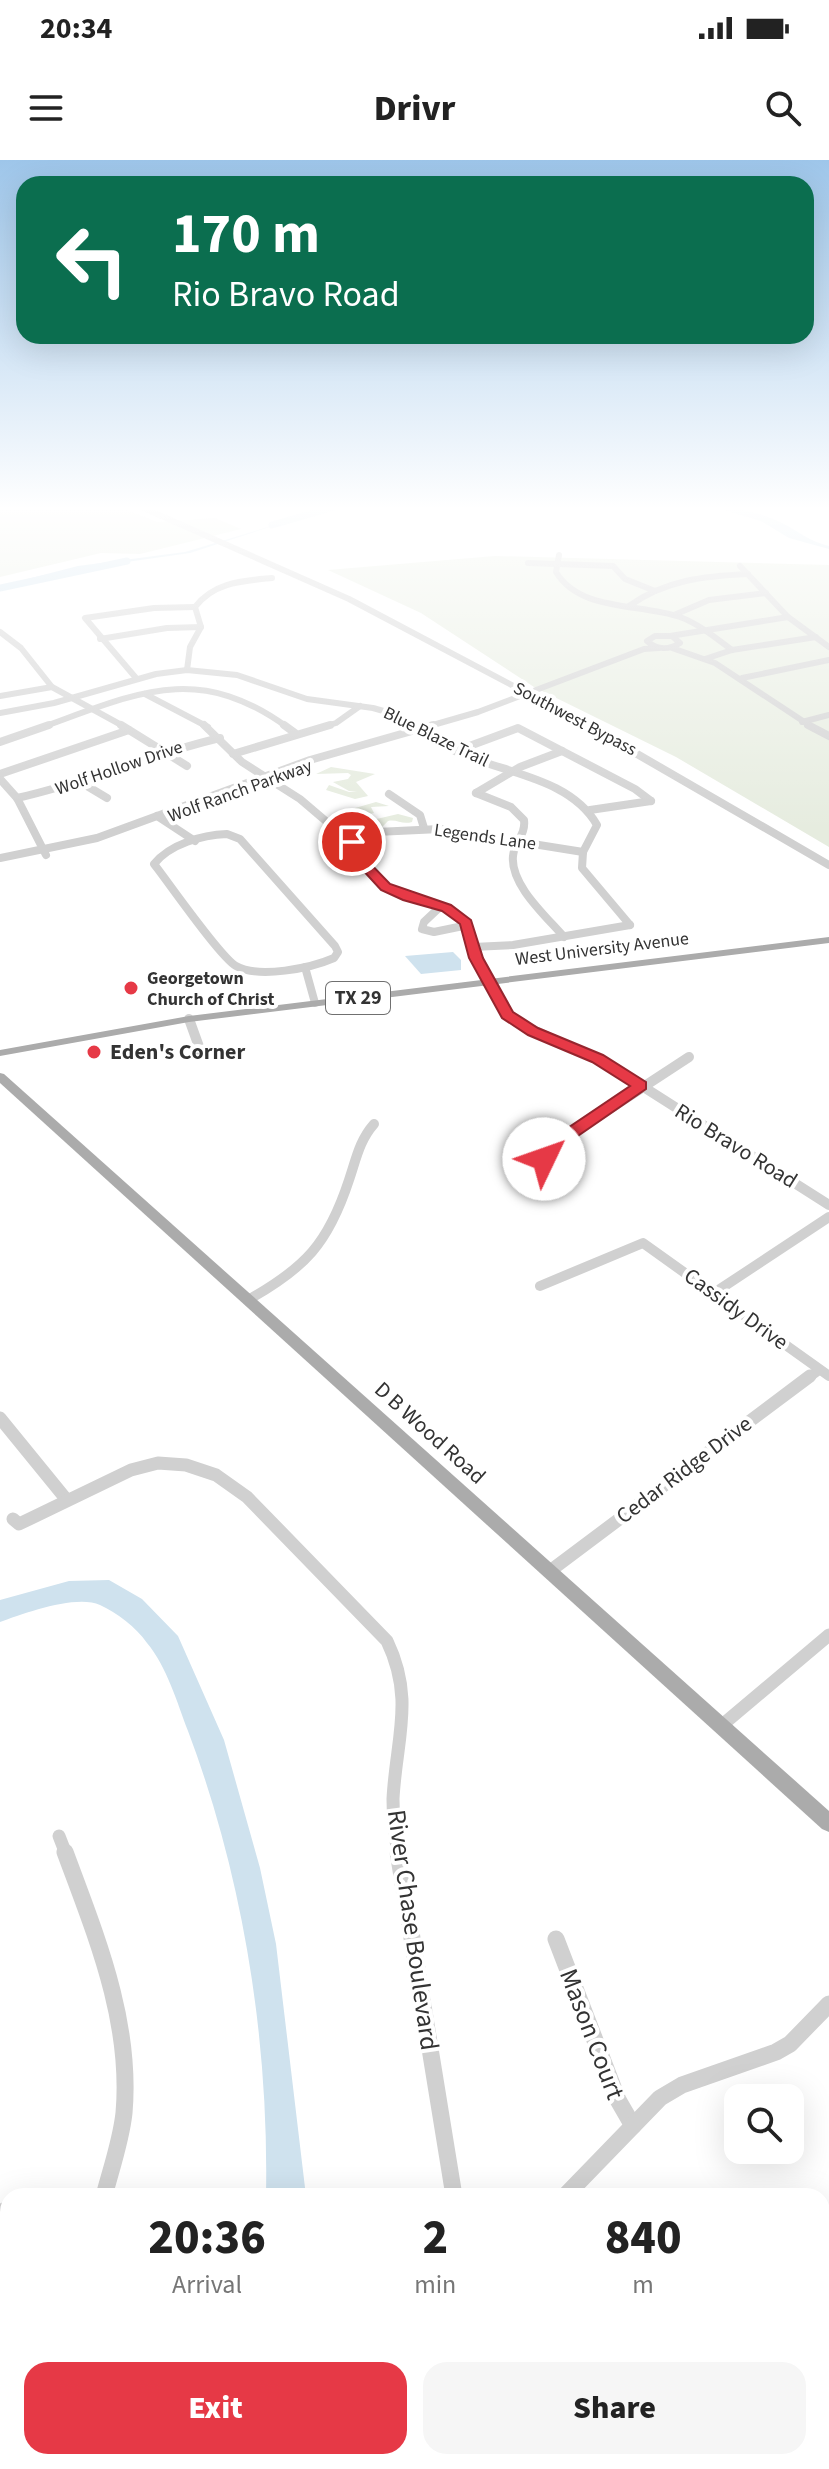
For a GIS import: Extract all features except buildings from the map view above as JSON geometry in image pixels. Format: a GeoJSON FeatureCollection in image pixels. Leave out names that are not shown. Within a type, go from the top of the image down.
{"type":"FeatureCollection","features":[{"type":"Feature","properties":{"kind":"main road","name":"West University Avenue"},"geometry":{"type":"LineString","coordinates":[[0,1053],[189,1019],[829,940]]}},
{"type":"Feature","properties":{"kind":"main road","name":"D B Wood Road"},"geometry":{"type":"LineString","coordinates":[[0,1077],[829,1823]]}},
{"type":"Feature","properties":{"kind":"street"},"geometry":{"type":"LineString","coordinates":[[114,614],[85,618],[100,639],[116,653],[125,669],[136,678]]}},
{"type":"Feature","properties":{"kind":"street"},"geometry":{"type":"LineString","coordinates":[[187,670],[190,647],[201,627],[197,614]]}},
{"type":"Feature","properties":{"kind":"street","name":"Southwest Bypass"},"geometry":{"type":"LineString","coordinates":[[373,614],[631,748],[829,865]]}},
{"type":"Feature","properties":{"kind":"street"},"geometry":{"type":"LineString","coordinates":[[668,614],[732,650]]}},
{"type":"Feature","properties":{"kind":"street"},"geometry":{"type":"LineString","coordinates":[[785,614],[829,647]]}},
{"type":"Feature","properties":{"kind":"street"},"geometry":{"type":"LineString","coordinates":[[672,648],[701,630],[788,617]]}},
{"type":"Feature","properties":{"kind":"street"},"geometry":{"type":"LineString","coordinates":[[100,639],[167,628],[201,627]]}},
{"type":"Feature","properties":{"kind":"street"},"geometry":{"type":"LineString","coordinates":[[0,632],[21,648],[52,687],[187,766]]}},
{"type":"Feature","properties":{"kind":"street"},"geometry":{"type":"LineString","coordinates":[[647,644],[657,635],[670,636],[681,640],[690,652]]}},
{"type":"Feature","properties":{"kind":"street"},"geometry":{"type":"LineString","coordinates":[[705,659],[732,650],[816,637]]}},
{"type":"Feature","properties":{"kind":"street","name":"Wolf Ranch Parkway"},"geometry":{"type":"LineString","coordinates":[[0,860],[99,843],[266,778],[528,694],[647,644],[672,648]]}},
{"type":"Feature","properties":{"kind":"street"},"geometry":{"type":"LineString","coordinates":[[672,648],[690,652],[742,678],[802,722],[829,736]]}},
{"type":"Feature","properties":{"kind":"street"},"geometry":{"type":"LineString","coordinates":[[742,678],[829,660]]}},
{"type":"Feature","properties":{"kind":"street","name":"Blue Blaze Trail"},"geometry":{"type":"LineString","coordinates":[[0,713],[72,698],[136,678],[187,670],[237,675],[307,699],[390,713],[456,751],[549,785],[590,810]]}},
{"type":"Feature","properties":{"kind":"street"},"geometry":{"type":"LineString","coordinates":[[0,696],[52,687]]}},
{"type":"Feature","properties":{"kind":"street"},"geometry":{"type":"LineString","coordinates":[[0,742],[145,694],[181,687],[219,691],[295,733]]}},
{"type":"Feature","properties":{"kind":"street","name":"Legends Lane"},"geometry":{"type":"LineString","coordinates":[[145,694],[206,726],[233,754],[305,802],[326,824],[355,833],[424,828],[583,852]]}},
{"type":"Feature","properties":{"kind":"street"},"geometry":{"type":"LineString","coordinates":[[233,754],[336,723],[360,706]]}},
{"type":"Feature","properties":{"kind":"street"},"geometry":{"type":"LineString","coordinates":[[802,722],[829,715]]}},
{"type":"Feature","properties":{"kind":"street"},"geometry":{"type":"LineString","coordinates":[[456,751],[518,728],[635,789],[651,801],[590,810],[597,825],[583,852],[584,872],[630,925],[513,945],[473,947]]}},
{"type":"Feature","properties":{"kind":"street"},"geometry":{"type":"LineString","coordinates":[[45,854],[17,798],[0,777],[129,730]]}},
{"type":"Feature","properties":{"kind":"street","name":"Wolf Hollow Drive"},"geometry":{"type":"LineString","coordinates":[[17,798],[82,783],[166,752],[220,738]]}},
{"type":"Feature","properties":{"kind":"street"},"geometry":{"type":"LineString","coordinates":[[562,751],[512,772],[476,793],[503,803],[521,816],[526,830],[513,856],[515,874],[564,937]]}},
{"type":"Feature","properties":{"kind":"street"},"geometry":{"type":"LineString","coordinates":[[82,783],[107,798]]}},
{"type":"Feature","properties":{"kind":"street"},"geometry":{"type":"LineString","coordinates":[[389,794],[420,815],[424,828]]}},
{"type":"Feature","properties":{"kind":"street"},"geometry":{"type":"LineString","coordinates":[[159,818],[195,841]]}},
{"type":"Feature","properties":{"kind":"street"},"geometry":{"type":"LineString","coordinates":[[355,833],[352,851],[382,884],[398,894],[457,913],[468,925]]}},
{"type":"Feature","properties":{"kind":"street"},"geometry":{"type":"LineString","coordinates":[[222,834],[240,839],[335,946],[337,955],[331,960],[305,967],[257,972],[233,965],[155,867],[158,856],[222,834]]}},
{"type":"Feature","properties":{"kind":"street"},"geometry":{"type":"LineString","coordinates":[[441,906],[422,924],[422,929],[434,932],[468,925]]}},
{"type":"Feature","properties":{"kind":"street","name":"Rio Bravo Road"},"geometry":{"type":"LineString","coordinates":[[468,925],[473,947],[499,1004],[516,1022],[592,1056],[829,1205]]}},
{"type":"Feature","properties":{"kind":"street"},"geometry":{"type":"LineString","coordinates":[[305,967],[315,1003]]}},
{"type":"Feature","properties":{"kind":"street"},"geometry":{"type":"LineString","coordinates":[[189,1019],[202,1055]]}},
{"type":"Feature","properties":{"kind":"street"},"geometry":{"type":"LineString","coordinates":[[544,1159],[553,1146],[689,1057]]}},
{"type":"Feature","properties":{"kind":"street"},"geometry":{"type":"LineString","coordinates":[[248,1300],[296,1271],[327,1240],[344,1198],[362,1136],[374,1124]]}},
{"type":"Feature","properties":{"kind":"street"},"geometry":{"type":"LineString","coordinates":[[714,1293],[829,1217]]}},
{"type":"Feature","properties":{"kind":"street","name":"Cassidy Drive"},"geometry":{"type":"LineString","coordinates":[[540,1286],[643,1243],[824,1373]]}},
{"type":"Feature","properties":{"kind":"street","name":"Cedar Ridge Drive"},"geometry":{"type":"LineString","coordinates":[[550,1571],[824,1373]]}},
{"type":"Feature","properties":{"kind":"street"},"geometry":{"type":"LineString","coordinates":[[0,1418],[66,1499]]}},
{"type":"Feature","properties":{"kind":"street","name":"River Chase Boulevard"},"geometry":{"type":"LineString","coordinates":[[13,1519],[19,1524],[112,1474],[140,1466],[181,1465],[208,1471],[233,1484],[247,1497],[387,1641],[405,1687],[394,1795],[397,1847],[453,2188]]}},
{"type":"Feature","properties":{"kind":"street"},"geometry":{"type":"LineString","coordinates":[[721,1726],[829,1635]]}},
{"type":"Feature","properties":{"kind":"street"},"geometry":{"type":"LineString","coordinates":[[59,1836],[122,2028],[126,2073],[124,2115],[106,2188]]}},
{"type":"Feature","properties":{"kind":"street","name":"Mason Court"},"geometry":{"type":"LineString","coordinates":[[556,1939],[618,2100],[633,2126]]}},
{"type":"Feature","properties":{"kind":"street"},"geometry":{"type":"LineString","coordinates":[[573,2188],[660,2098],[682,2085],[758,2061],[790,2044],[829,2004]]}},
{"type":"Feature","properties":{"kind":"shaded area"},"geometry":{"type":"Polygon","coordinates":[[[422,614],[829,614],[829,847],[676,757],[534,687],[422,614]]]}},
{"type":"Feature","properties":{"kind":"shaded area"},"geometry":{"type":"Polygon","coordinates":[[[331,767],[375,774],[356,782],[368,796],[355,799],[326,790],[329,785],[349,792],[357,791],[349,791],[333,782],[348,779],[351,775],[348,773],[316,774],[331,767]]]}},
{"type":"Feature","properties":{"kind":"shaded area"},"geometry":{"type":"Polygon","coordinates":[[[376,802],[389,806],[371,807],[374,813],[361,816],[368,821],[398,814],[413,818],[412,822],[388,821],[382,827],[373,823],[371,827],[347,828],[344,823],[357,815],[355,808],[376,802]]]}},
{"type":"Feature","properties":{"kind":"water"},"geometry":{"type":"Polygon","coordinates":[[[453,952],[461,960],[461,970],[421,974],[405,956],[453,952]]]}},
{"type":"Feature","properties":{"kind":"water"},"geometry":{"type":"Polygon","coordinates":[[[109,1580],[142,1599],[178,1636],[224,1740],[260,1868],[276,1944],[305,2188],[266,2188],[263,2078],[249,1959],[238,1901],[207,1786],[166,1674],[143,1637],[119,1616],[100,1605],[90,1602],[65,1603],[0,1622],[0,1600],[69,1581],[109,1580]]]}},
{"type":"Feature","properties":{"kind":"place","name":"Georgetown Church of Christ"},"geometry":{"type":"Point","coordinates":[131,988]}},
{"type":"Feature","properties":{"kind":"place","name":"Eden's Corner"},"geometry":{"type":"Point","coordinates":[94,1052]}},
{"type":"Feature","properties":{"kind":"route"},"geometry":{"type":"LineString","coordinates":[[352,842],[355,855],[385,887],[457,913],[470,930],[476,958],[499,1004],[516,1022],[597,1058],[641,1086],[553,1146],[544,1159]]}}]}
